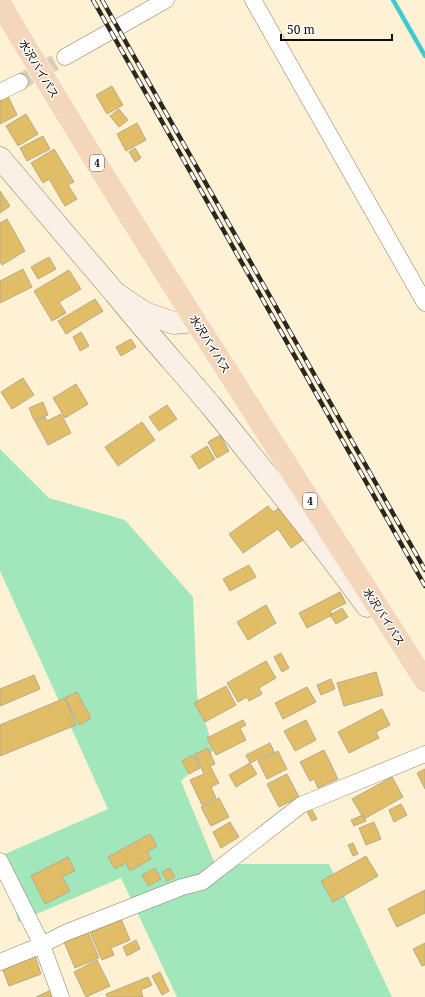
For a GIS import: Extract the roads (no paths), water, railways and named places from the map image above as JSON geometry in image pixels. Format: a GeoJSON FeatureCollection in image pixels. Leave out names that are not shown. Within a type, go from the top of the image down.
{"type":"FeatureCollection","features":[{"type":"Feature","properties":{"kind":"highway","name":"水沢バイパス"},"geometry":{"type":"LineString","coordinates":[[0,3],[52,92],[195,321],[425,681]]}},
{"type":"Feature","properties":{"kind":"main road"},"geometry":{"type":"LineString","coordinates":[[0,158],[115,293],[150,337],[211,406],[266,474],[338,567],[425,684]]}},
{"type":"Feature","properties":{"kind":"main road"},"geometry":{"type":"LineString","coordinates":[[115,293],[145,313],[167,321],[174,323],[195,321]]}},
{"type":"Feature","properties":{"kind":"street"},"geometry":{"type":"LineString","coordinates":[[65,57],[166,0]]}},
{"type":"Feature","properties":{"kind":"street"},"geometry":{"type":"LineString","coordinates":[[253,0],[425,303]]}},
{"type":"Feature","properties":{"kind":"street"},"geometry":{"type":"LineString","coordinates":[[0,92],[20,82]]}},
{"type":"Feature","properties":{"kind":"street"},"geometry":{"type":"LineString","coordinates":[[0,962],[42,945],[65,933],[182,887],[202,882],[301,805],[425,754]]}},
{"type":"Feature","properties":{"kind":"street"},"geometry":{"type":"LineString","coordinates":[[0,861],[42,945],[61,997]]}},
{"type":"Feature","properties":{"kind":"waterway"},"geometry":{"type":"LineString","coordinates":[[393,0],[425,56]]}},
{"type":"Feature","properties":{"kind":"tunnel"},"geometry":{"type":"LineString","coordinates":[[20,82],[65,57]]}},
{"type":"Feature","properties":{"kind":"railway"},"geometry":{"type":"LineString","coordinates":[[93,0],[425,586]]}},
{"type":"Feature","properties":{"kind":"railway"},"geometry":{"type":"LineString","coordinates":[[102,0],[425,570]]}}]}
